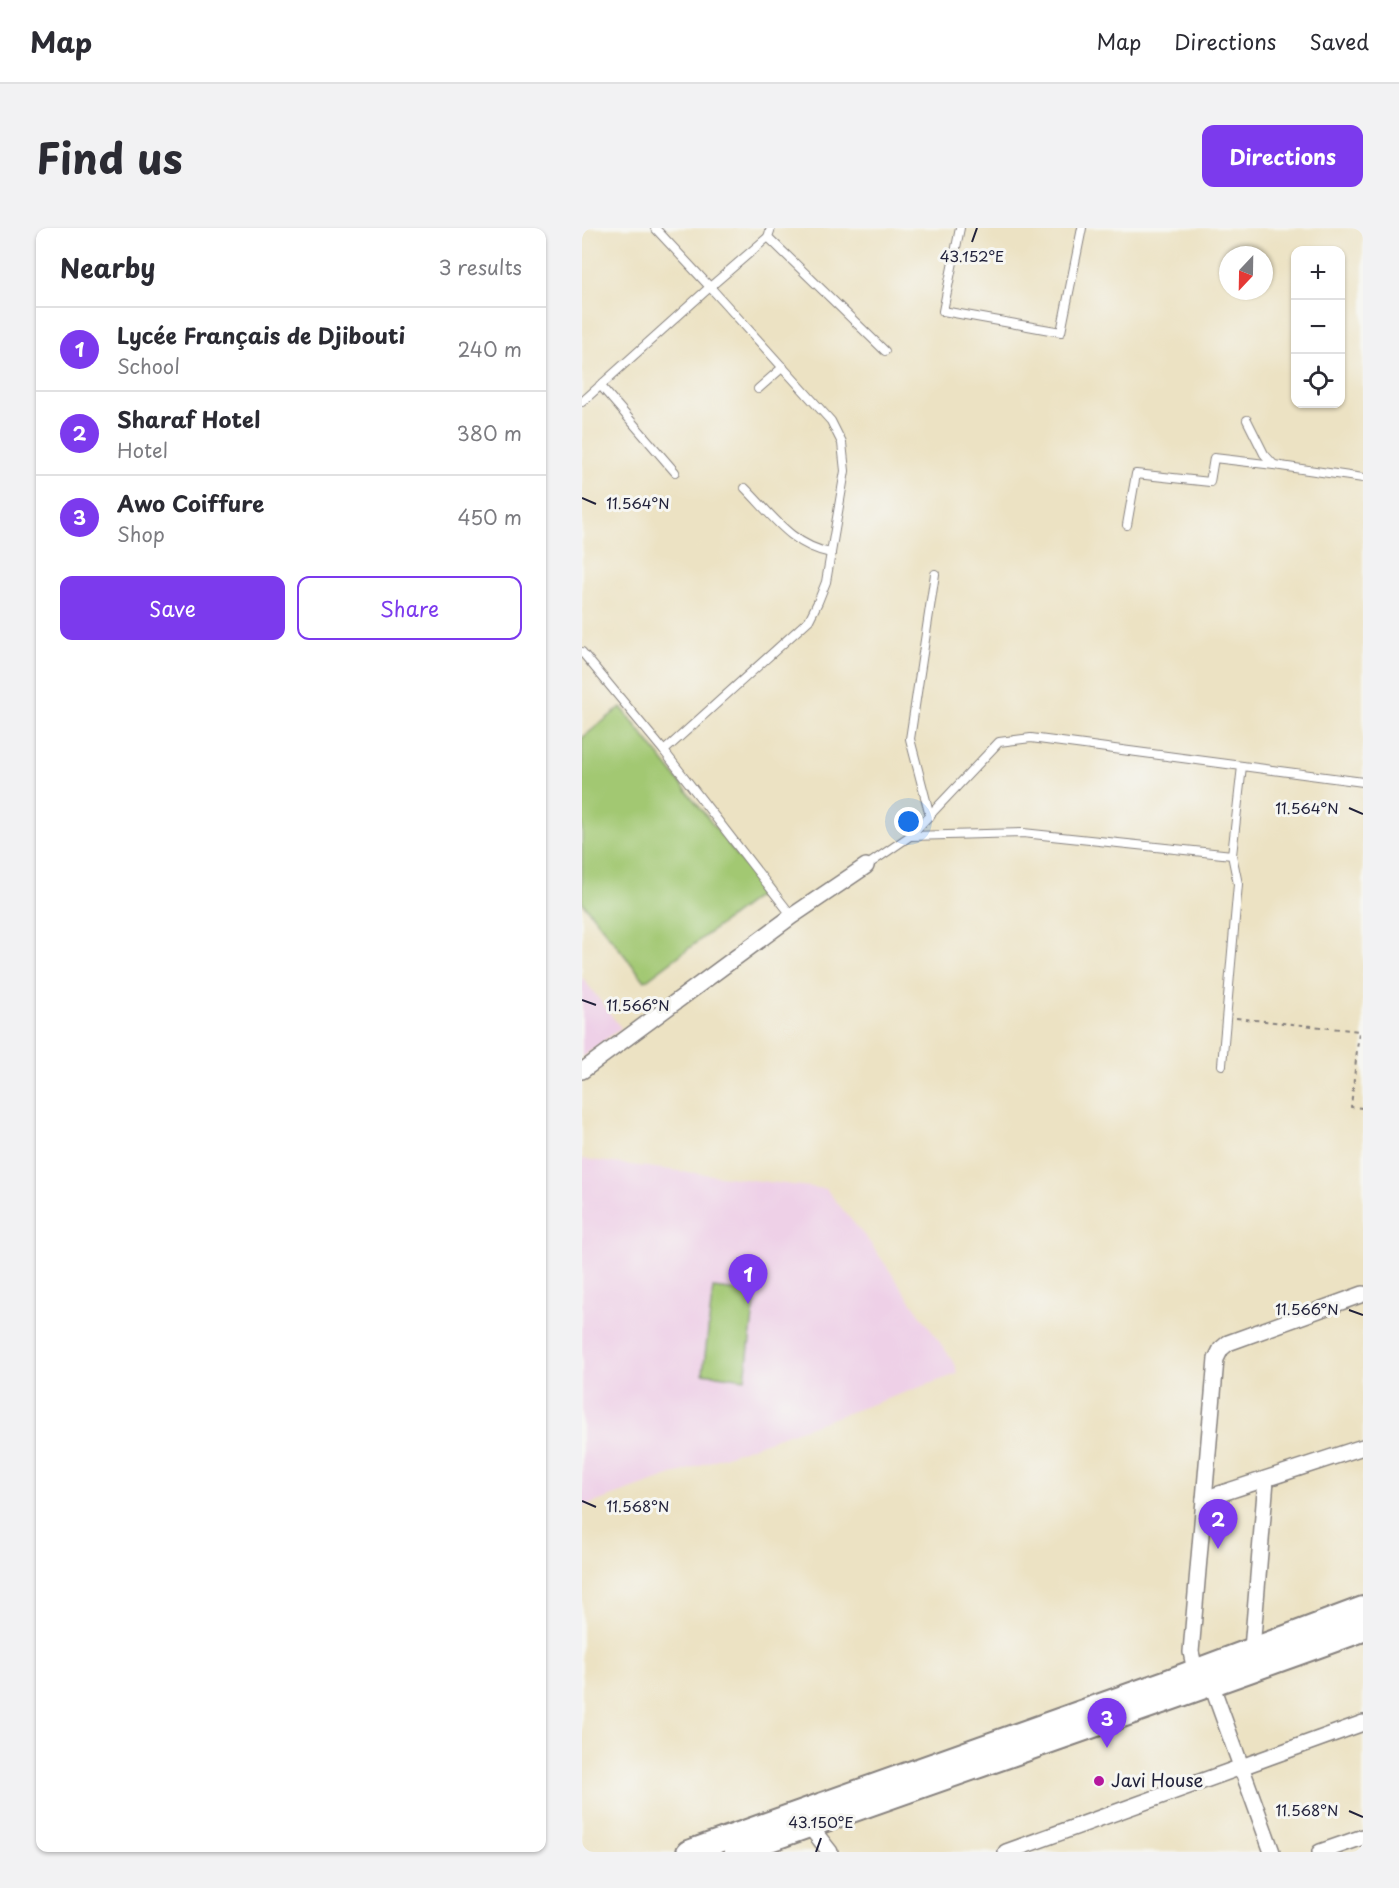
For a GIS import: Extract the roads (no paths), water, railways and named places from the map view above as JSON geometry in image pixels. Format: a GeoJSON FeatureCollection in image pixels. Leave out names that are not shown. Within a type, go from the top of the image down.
{"type":"FeatureCollection","features":[{"type":"Feature","properties":{"kind":"street"},"geometry":{"type":"LineString","coordinates":[[582,1071],[792,916],[866,866]]}},
{"type":"Feature","properties":{"kind":"street"},"geometry":{"type":"LineString","coordinates":[[1272,1852],[1242,1767],[1205,1678],[1191,1652],[1216,1359],[1221,1349],[1228,1343],[1363,1294]]}},
{"type":"Feature","properties":{"kind":"street"},"geometry":{"type":"LineString","coordinates":[[1204,1499],[1363,1447]]}},
{"type":"Feature","properties":{"kind":"street"},"geometry":{"type":"LineString","coordinates":[[1252,1649],[1266,1480]]}},
{"type":"Feature","properties":{"kind":"street"},"geometry":{"type":"LineString","coordinates":[[1205,1678],[1252,1649],[1363,1608]]}},
{"type":"Feature","properties":{"kind":"street"},"geometry":{"type":"LineString","coordinates":[[688,1852],[804,1819],[1205,1678],[1363,1630]]}},
{"type":"Feature","properties":{"kind":"street"},"geometry":{"type":"LineString","coordinates":[[1006,1852],[1363,1723]]}},
{"type":"Feature","properties":{"kind":"street"},"geometry":{"type":"LineString","coordinates":[[736,1852],[804,1819]]}},
{"type":"Feature","properties":{"kind":"street"},"geometry":{"type":"LineString","coordinates":[[804,1819],[830,1852]]}},
{"type":"Feature","properties":{"kind":"street"},"geometry":{"type":"LineString","coordinates":[[1320,1852],[1363,1836]]}},
{"type":"Feature","properties":{"kind":"lane"},"geometry":{"type":"LineString","coordinates":[[655,228],[831,421],[842,443],[845,471],[825,582],[809,620],[664,750]]}},
{"type":"Feature","properties":{"kind":"lane"},"geometry":{"type":"LineString","coordinates":[[582,402],[768,237],[771,228]]}},
{"type":"Feature","properties":{"kind":"lane"},"geometry":{"type":"LineString","coordinates":[[960,228],[943,311],[1061,332],[1083,228]]}},
{"type":"Feature","properties":{"kind":"lane"},"geometry":{"type":"LineString","coordinates":[[768,237],[885,351]]}},
{"type":"Feature","properties":{"kind":"lane"},"geometry":{"type":"LineString","coordinates":[[759,389],[783,367]]}},
{"type":"Feature","properties":{"kind":"lane"},"geometry":{"type":"LineString","coordinates":[[600,385],[675,472]]}},
{"type":"Feature","properties":{"kind":"lane"},"geometry":{"type":"LineString","coordinates":[[1247,420],[1264,454],[1274,465]]}},
{"type":"Feature","properties":{"kind":"lane"},"geometry":{"type":"LineString","coordinates":[[1126,525],[1136,474],[1210,482],[1214,458],[1363,478]]}},
{"type":"Feature","properties":{"kind":"lane"},"geometry":{"type":"LineString","coordinates":[[746,488],[800,542],[814,550],[831,553]]}},
{"type":"Feature","properties":{"kind":"lane"},"geometry":{"type":"LineString","coordinates":[[930,816],[910,739],[935,574]]}},
{"type":"Feature","properties":{"kind":"lane"},"geometry":{"type":"LineString","coordinates":[[582,652],[664,750],[792,916]]}},
{"type":"Feature","properties":{"kind":"lane"},"geometry":{"type":"LineString","coordinates":[[866,866],[910,836],[999,742],[1031,738],[1363,782]]}},
{"type":"Feature","properties":{"kind":"lane"},"geometry":{"type":"LineString","coordinates":[[1222,1065],[1238,884],[1232,855],[1242,766]]}},
{"type":"Feature","properties":{"kind":"lane"},"geometry":{"type":"LineString","coordinates":[[910,836],[1023,833],[1232,855]]}},
{"type":"Feature","properties":{"kind":"place","name":"Lycée Français de Djibouti"},"geometry":{"type":"Point","coordinates":[748,1304]}},
{"type":"Feature","properties":{"kind":"place","name":"Sharaf Hotel"},"geometry":{"type":"Point","coordinates":[1218,1549]}},
{"type":"Feature","properties":{"kind":"place","name":"Awo Coiffure"},"geometry":{"type":"Point","coordinates":[1107,1748]}},
{"type":"Feature","properties":{"kind":"place","name":"Javi House"},"geometry":{"type":"Point","coordinates":[1099,1781]}}]}
